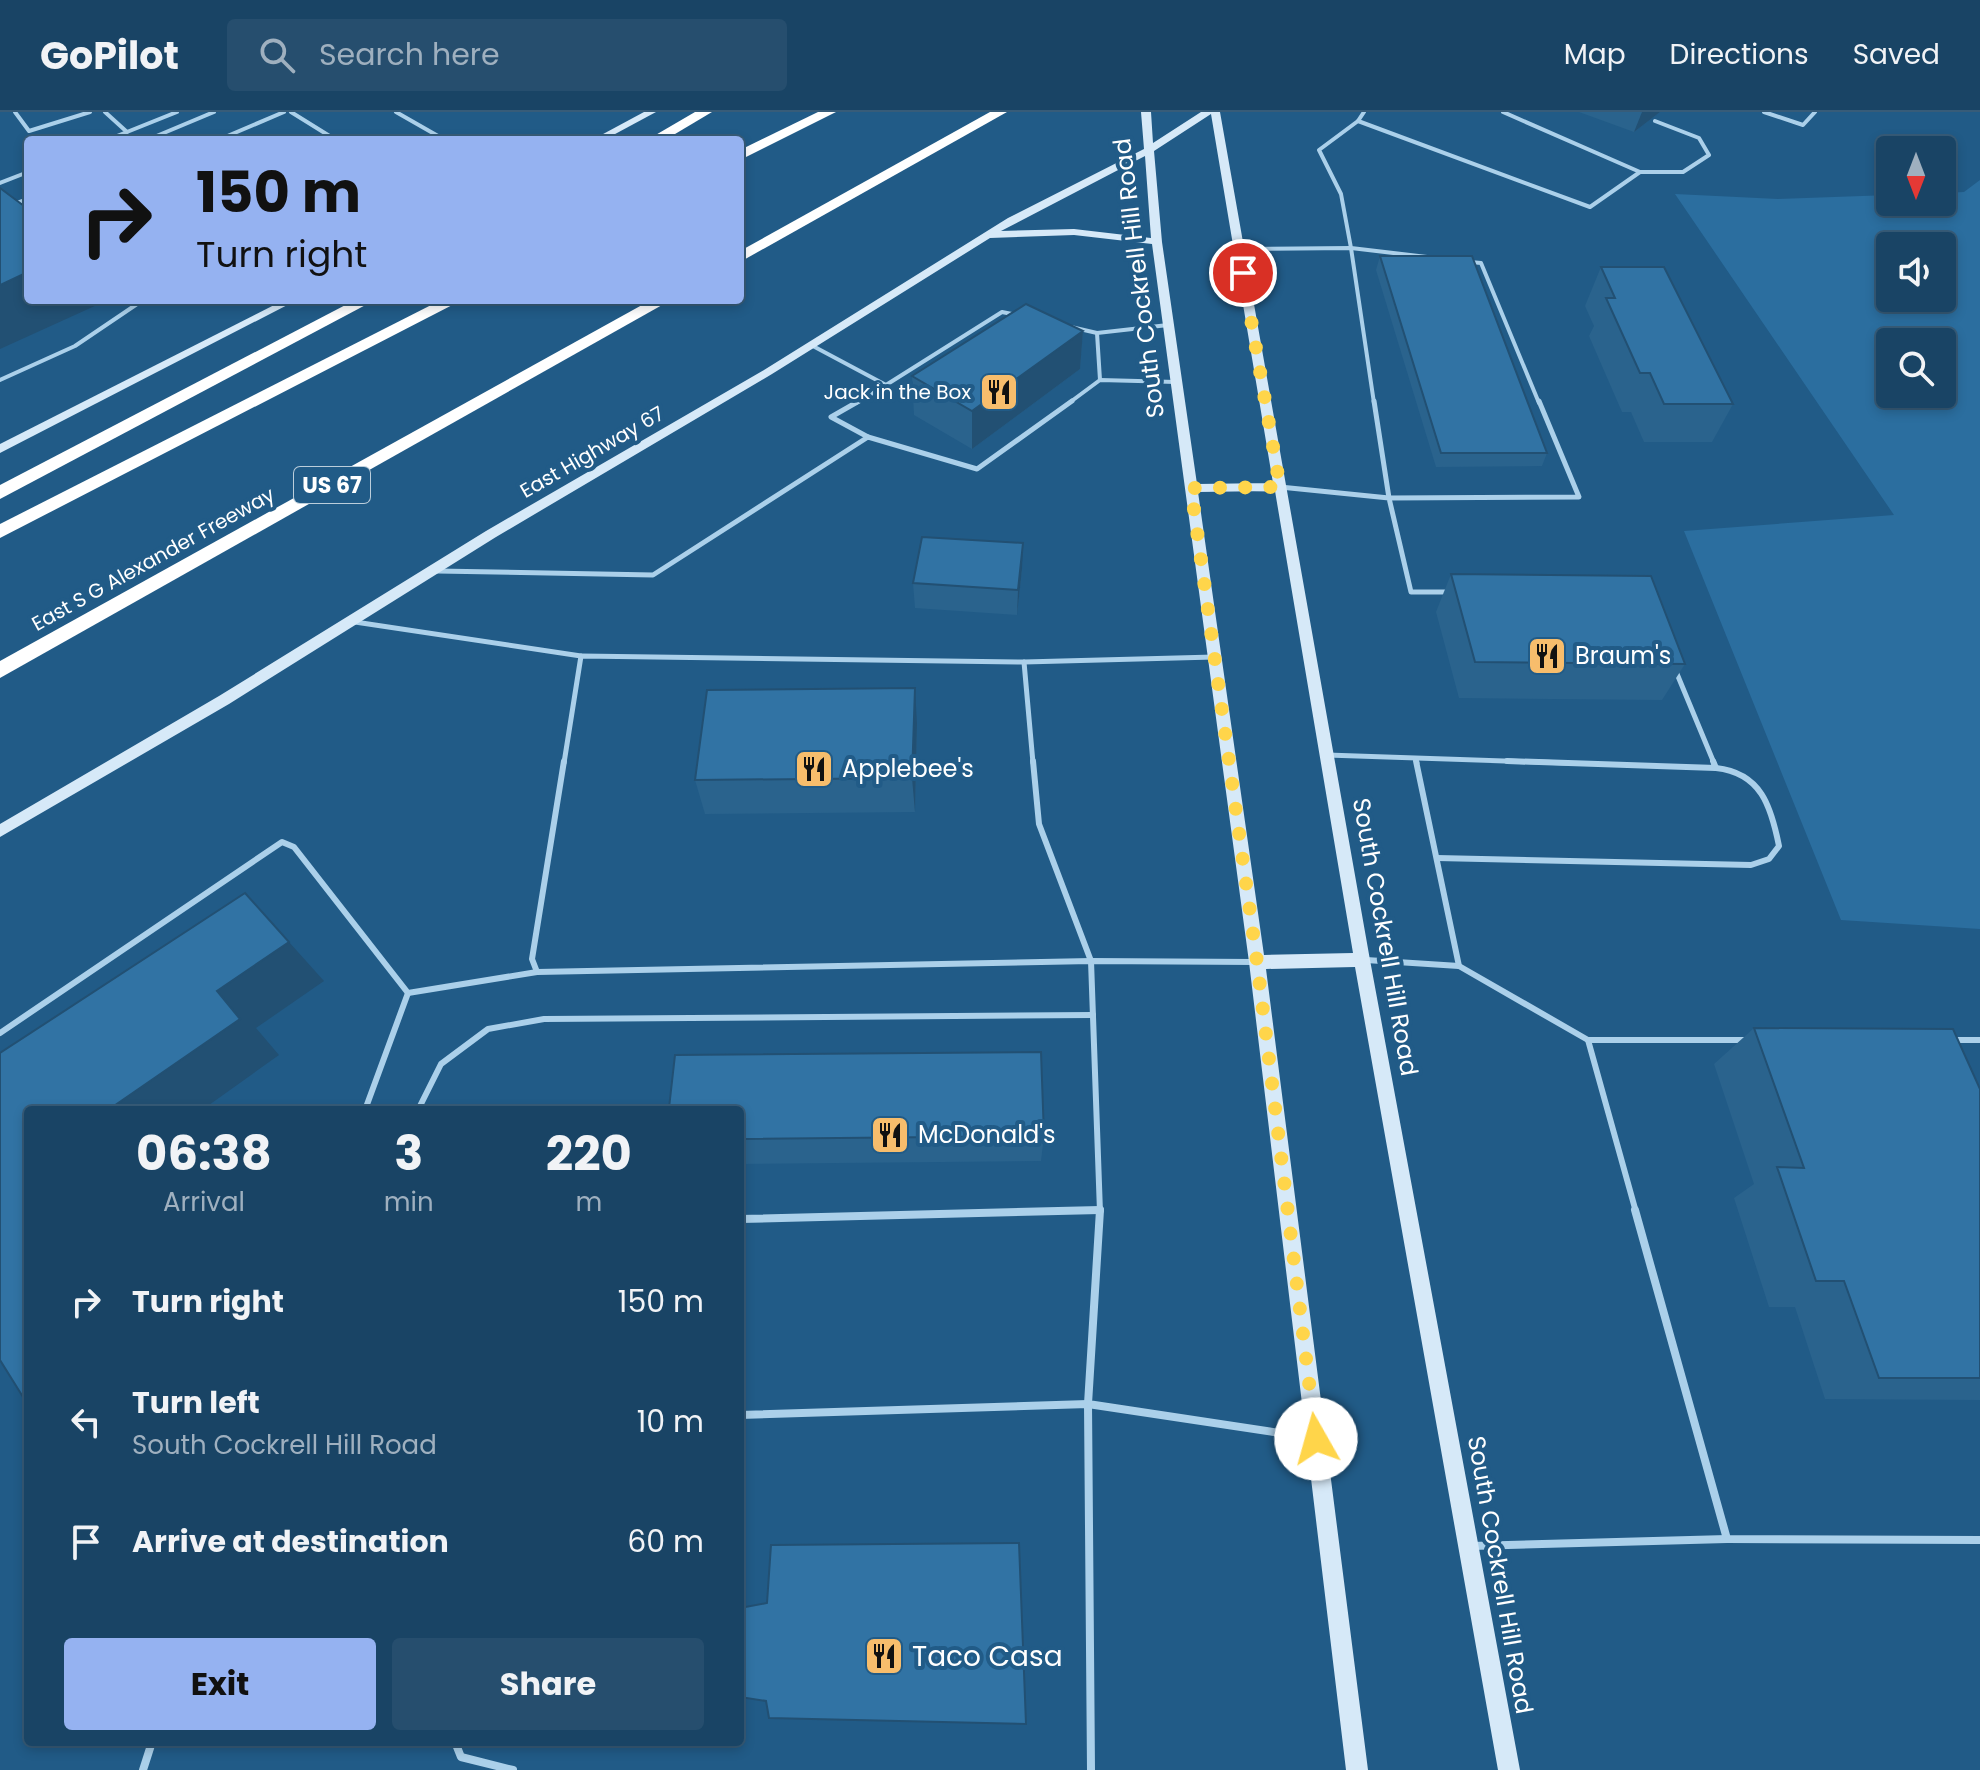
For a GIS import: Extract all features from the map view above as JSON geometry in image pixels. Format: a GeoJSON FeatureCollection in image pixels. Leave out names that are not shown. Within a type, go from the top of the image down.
{"type":"FeatureCollection","features":[{"type":"Feature","properties":{"kind":"highway"},"geometry":{"type":"LineString","coordinates":[[661,136],[705,112]]}},
{"type":"Feature","properties":{"kind":"highway"},"geometry":{"type":"LineString","coordinates":[[744,154],[829,112]]}},
{"type":"Feature","properties":{"kind":"highway"},"geometry":{"type":"LineString","coordinates":[[744,255],[1000,112]]}},
{"type":"Feature","properties":{"kind":"highway"},"geometry":{"type":"LineString","coordinates":[[0,493],[359,304]]}},
{"type":"Feature","properties":{"kind":"highway"},"geometry":{"type":"LineString","coordinates":[[0,532],[446,304]]}},
{"type":"Feature","properties":{"kind":"highway","name":"East S G Alexander Freeway"},"geometry":{"type":"LineString","coordinates":[[0,670],[656,304]]}},
{"type":"Feature","properties":{"kind":"main road"},"geometry":{"type":"LineString","coordinates":[[605,136],[651,112]]}},
{"type":"Feature","properties":{"kind":"main road","name":"South Cockrell Hill Road"},"geometry":{"type":"LineString","coordinates":[[1146,112],[1157,242],[1257,962],[1357,1770]]}},
{"type":"Feature","properties":{"kind":"main road","name":"East Highway 67"},"geometry":{"type":"LineString","coordinates":[[0,831],[811,345],[985,236],[1147,151],[1207,112]]}},
{"type":"Feature","properties":{"kind":"main road","name":"South Cockrell Hill Road"},"geometry":{"type":"LineString","coordinates":[[1215,112],[1362,960],[1509,1770]]}},
{"type":"Feature","properties":{"kind":"main road"},"geometry":{"type":"LineString","coordinates":[[985,236],[1069,229],[1111,232],[1157,242]]}},
{"type":"Feature","properties":{"kind":"main road"},"geometry":{"type":"LineString","coordinates":[[0,449],[284,304]]}},
{"type":"Feature","properties":{"kind":"main road"},"geometry":{"type":"LineString","coordinates":[[1191,488],[1280,487]]}},
{"type":"Feature","properties":{"kind":"main road"},"geometry":{"type":"LineString","coordinates":[[1257,962],[1362,960]]}},
{"type":"Feature","properties":{"kind":"lane"},"geometry":{"type":"LineString","coordinates":[[15,112],[29,131],[90,112]]}},
{"type":"Feature","properties":{"kind":"lane"},"geometry":{"type":"LineString","coordinates":[[105,112],[127,132]]}},
{"type":"Feature","properties":{"kind":"lane"},"geometry":{"type":"LineString","coordinates":[[117,136],[177,112]]}},
{"type":"Feature","properties":{"kind":"lane"},"geometry":{"type":"LineString","coordinates":[[157,136],[214,112]]}},
{"type":"Feature","properties":{"kind":"lane"},"geometry":{"type":"LineString","coordinates":[[227,136],[284,112]]}},
{"type":"Feature","properties":{"kind":"lane"},"geometry":{"type":"LineString","coordinates":[[291,112],[330,136]]}},
{"type":"Feature","properties":{"kind":"lane"},"geometry":{"type":"LineString","coordinates":[[396,112],[438,136]]}},
{"type":"Feature","properties":{"kind":"lane"},"geometry":{"type":"LineString","coordinates":[[1364,112],[1358,121],[1319,150],[1341,194],[1389,498],[1411,592],[1458,592]]}},
{"type":"Feature","properties":{"kind":"lane"},"geometry":{"type":"LineString","coordinates":[[1503,112],[1640,172],[1683,172],[1709,155],[1699,138],[1655,121]]}},
{"type":"Feature","properties":{"kind":"lane"},"geometry":{"type":"LineString","coordinates":[[1764,112],[1803,125],[1815,112]]}},
{"type":"Feature","properties":{"kind":"lane"},"geometry":{"type":"LineString","coordinates":[[1358,121],[1590,207],[1640,172]]}},
{"type":"Feature","properties":{"kind":"lane"},"geometry":{"type":"LineString","coordinates":[[0,183],[24,174]]}},
{"type":"Feature","properties":{"kind":"lane"},"geometry":{"type":"LineString","coordinates":[[0,209],[24,200]]}},
{"type":"Feature","properties":{"kind":"lane"},"geometry":{"type":"LineString","coordinates":[[1238,249],[1351,248],[1438,258]]}},
{"type":"Feature","properties":{"kind":"lane"},"geometry":{"type":"LineString","coordinates":[[1280,487],[1389,498],[1579,497],[1481,263],[1467,262]]}},
{"type":"Feature","properties":{"kind":"lane"},"geometry":{"type":"LineString","coordinates":[[0,380],[56,355],[111,324],[138,304]]}},
{"type":"Feature","properties":{"kind":"lane"},"geometry":{"type":"LineString","coordinates":[[1029,318],[1002,312],[831,417],[868,437],[977,469],[1100,380],[1176,382]]}},
{"type":"Feature","properties":{"kind":"lane"},"geometry":{"type":"LineString","coordinates":[[1056,324],[1097,333],[1168,325]]}},
{"type":"Feature","properties":{"kind":"lane"},"geometry":{"type":"LineString","coordinates":[[1097,333],[1100,380]]}},
{"type":"Feature","properties":{"kind":"lane"},"geometry":{"type":"LineString","coordinates":[[811,345],[886,385]]}},
{"type":"Feature","properties":{"kind":"lane"},"geometry":{"type":"LineString","coordinates":[[433,570],[653,575],[868,437]]}},
{"type":"Feature","properties":{"kind":"lane"},"geometry":{"type":"LineString","coordinates":[[351,621],[581,656],[1024,662],[1214,657]]}},
{"type":"Feature","properties":{"kind":"lane"},"geometry":{"type":"LineString","coordinates":[[537,972],[532,959],[581,656]]}},
{"type":"Feature","properties":{"kind":"lane"},"geometry":{"type":"LineString","coordinates":[[1024,662],[1039,824],[1091,961],[1100,1210],[1088,1404],[1091,1770]]}},
{"type":"Feature","properties":{"kind":"lane"},"geometry":{"type":"LineString","coordinates":[[1674,667],[1716,768]]}},
{"type":"Feature","properties":{"kind":"lane"},"geometry":{"type":"LineString","coordinates":[[1326,755],[1716,768],[1744,772],[1760,787],[1779,846],[1769,859],[1751,865],[1437,858]]}},
{"type":"Feature","properties":{"kind":"lane"},"geometry":{"type":"LineString","coordinates":[[1416,759],[1459,966]]}},
{"type":"Feature","properties":{"kind":"lane"},"geometry":{"type":"LineString","coordinates":[[0,1033],[282,842],[294,847],[408,993]]}},
{"type":"Feature","properties":{"kind":"lane"},"geometry":{"type":"LineString","coordinates":[[1362,960],[1459,966],[1588,1040],[1760,1040]]}},
{"type":"Feature","properties":{"kind":"lane"},"geometry":{"type":"LineString","coordinates":[[408,993],[537,972],[1091,961],[1257,962]]}},
{"type":"Feature","properties":{"kind":"lane"},"geometry":{"type":"LineString","coordinates":[[366,1106],[408,993]]}},
{"type":"Feature","properties":{"kind":"lane"},"geometry":{"type":"LineString","coordinates":[[420,1106],[441,1064],[488,1029],[544,1019],[1093,1015]]}},
{"type":"Feature","properties":{"kind":"lane"},"geometry":{"type":"LineString","coordinates":[[1588,1040],[1727,1539]]}},
{"type":"Feature","properties":{"kind":"lane"},"geometry":{"type":"LineString","coordinates":[[1933,1040],[1980,1040]]}},
{"type":"Feature","properties":{"kind":"lane"},"geometry":{"type":"LineString","coordinates":[[744,1219],[1100,1210]]}},
{"type":"Feature","properties":{"kind":"lane"},"geometry":{"type":"LineString","coordinates":[[744,1415],[1088,1404],[1316,1439]]}},
{"type":"Feature","properties":{"kind":"lane"},"geometry":{"type":"LineString","coordinates":[[1468,1546],[1727,1539],[1980,1540]]}},
{"type":"Feature","properties":{"kind":"lane"},"geometry":{"type":"LineString","coordinates":[[143,1770],[151,1746]]}},
{"type":"Feature","properties":{"kind":"lane"},"geometry":{"type":"LineString","coordinates":[[457,1746],[461,1757],[513,1770]]}},
{"type":"Feature","properties":{"kind":"shaded area"},"geometry":{"type":"Polygon","coordinates":[[[1980,180],[1980,929],[1841,920],[1684,531],[1894,515],[1675,194],[1778,199],[1876,196],[1876,216],[1956,216],[1956,192],[1964,192],[1980,180]]]}},
{"type":"Feature","properties":{"kind":"building"},"geometry":{"type":"Polygon","coordinates":[[[0,188],[24,206],[24,274],[0,285],[0,188]]]}},
{"type":"Feature","properties":{"kind":"building"},"geometry":{"type":"Polygon","coordinates":[[[1380,256],[1472,256],[1547,453],[1441,453],[1380,256]]]}},
{"type":"Feature","properties":{"kind":"building"},"geometry":{"type":"Polygon","coordinates":[[[1601,267],[1664,267],[1733,404],[1664,404],[1650,373],[1640,373],[1606,298],[1615,298],[1601,267]]]}},
{"type":"Feature","properties":{"kind":"building"},"geometry":{"type":"Polygon","coordinates":[[[1026,304],[1083,331],[972,411],[912,376],[1026,304]]]}},
{"type":"Feature","properties":{"kind":"building"},"geometry":{"type":"Polygon","coordinates":[[[922,537],[1023,543],[1018,590],[913,583],[922,537]]]}},
{"type":"Feature","properties":{"kind":"building"},"geometry":{"type":"Polygon","coordinates":[[[1451,574],[1651,576],[1685,664],[1475,662],[1451,574]]]}},
{"type":"Feature","properties":{"kind":"building"},"geometry":{"type":"Polygon","coordinates":[[[915,688],[912,778],[695,780],[707,690],[915,688]]]}},
{"type":"Feature","properties":{"kind":"building"},"geometry":{"type":"Polygon","coordinates":[[[245,893],[289,942],[217,991],[240,1019],[114,1106],[24,1106],[24,1399],[0,1360],[0,1053],[245,893]]]}},
{"type":"Feature","properties":{"kind":"building"},"geometry":{"type":"Polygon","coordinates":[[[1754,1028],[1953,1029],[1980,1089],[1980,1378],[1879,1378],[1844,1281],[1816,1281],[1777,1167],[1804,1168],[1754,1028]]]}},
{"type":"Feature","properties":{"kind":"building","name":"McDonald's"},"geometry":{"type":"Polygon","coordinates":[[[1041,1052],[1044,1136],[744,1139],[744,1106],[669,1106],[675,1055],[1041,1052]]]}},
{"type":"Feature","properties":{"kind":"building","name":"Taco Casa"},"geometry":{"type":"Polygon","coordinates":[[[1019,1543],[1026,1724],[769,1718],[766,1701],[744,1698],[744,1607],[767,1603],[771,1545],[1019,1543]]]}},
{"type":"Feature","properties":{"kind":"place","name":"Jack in the Box"},"geometry":{"type":"Point","coordinates":[999,392]}},
{"type":"Feature","properties":{"kind":"place","name":"Braum's"},"geometry":{"type":"Point","coordinates":[1547,656]}},
{"type":"Feature","properties":{"kind":"place","name":"Applebee's"},"geometry":{"type":"Point","coordinates":[814,769]}},
{"type":"Feature","properties":{"kind":"place","name":"McDonald's"},"geometry":{"type":"Point","coordinates":[890,1135]}},
{"type":"Feature","properties":{"kind":"place","name":"Taco Casa"},"geometry":{"type":"Point","coordinates":[884,1656]}},
{"type":"Feature","properties":{"kind":"route"},"geometry":{"type":"LineString","coordinates":[[1243,273],[1280,487],[1191,488],[1257,962],[1316,1439]]}}]}
